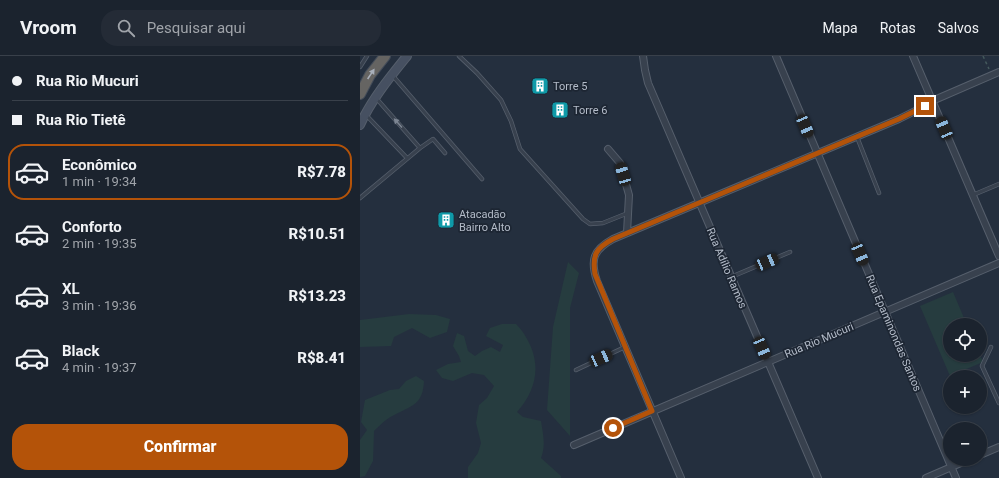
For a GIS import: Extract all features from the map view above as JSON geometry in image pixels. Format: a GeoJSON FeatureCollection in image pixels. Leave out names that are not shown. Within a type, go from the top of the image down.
{"type":"FeatureCollection","features":[{"type":"Feature","properties":{"kind":"highway"},"geometry":{"type":"LineString","coordinates":[[360,94],[370,75],[385,56]]}},
{"type":"Feature","properties":{"kind":"main road"},"geometry":{"type":"LineString","coordinates":[[360,125],[365,113],[407,56]]}},
{"type":"Feature","properties":{"kind":"street","name":"Rua Adílio Ramos"},"geometry":{"type":"LineString","coordinates":[[643,56],[644,70],[648,84],[818,478]]}},
{"type":"Feature","properties":{"kind":"street","name":"Rua Epaminondas Santos"},"geometry":{"type":"LineString","coordinates":[[776,56],[956,478]]}},
{"type":"Feature","properties":{"kind":"street"},"geometry":{"type":"LineString","coordinates":[[913,56],[999,256]]}},
{"type":"Feature","properties":{"kind":"street"},"geometry":{"type":"LineString","coordinates":[[681,478],[597,281],[593,265],[597,251],[606,243],[627,233],[899,119],[925,106],[932,100],[999,72]]}},
{"type":"Feature","properties":{"kind":"street"},"geometry":{"type":"LineString","coordinates":[[608,149],[620,163],[629,195],[627,233]]}},
{"type":"Feature","properties":{"kind":"street","name":"Rua Rio Mucuri"},"geometry":{"type":"LineString","coordinates":[[574,445],[999,262]]}},
{"type":"Feature","properties":{"kind":"street"},"geometry":{"type":"LineString","coordinates":[[987,452],[999,447]]}},
{"type":"Feature","properties":{"kind":"street"},"geometry":{"type":"LineString","coordinates":[[926,478],[951,467]]}},
{"type":"Feature","properties":{"kind":"lane"},"geometry":{"type":"LineString","coordinates":[[360,67],[367,56]]}},
{"type":"Feature","properties":{"kind":"lane"},"geometry":{"type":"LineString","coordinates":[[459,56],[478,73],[501,100],[511,121],[520,149],[583,219],[590,224],[603,223],[628,213]]}},
{"type":"Feature","properties":{"kind":"lane"},"geometry":{"type":"LineString","coordinates":[[392,75],[482,179]]}},
{"type":"Feature","properties":{"kind":"lane"},"geometry":{"type":"LineString","coordinates":[[376,98],[420,148]]}},
{"type":"Feature","properties":{"kind":"lane"},"geometry":{"type":"LineString","coordinates":[[365,113],[408,158]]}},
{"type":"Feature","properties":{"kind":"lane"},"geometry":{"type":"LineString","coordinates":[[857,137],[879,193]]}},
{"type":"Feature","properties":{"kind":"lane"},"geometry":{"type":"LineString","coordinates":[[360,198],[433,139],[445,153]]}},
{"type":"Feature","properties":{"kind":"lane"},"geometry":{"type":"LineString","coordinates":[[973,196],[999,184]]}},
{"type":"Feature","properties":{"kind":"lane"},"geometry":{"type":"LineString","coordinates":[[731,277],[790,252]]}},
{"type":"Feature","properties":{"kind":"lane"},"geometry":{"type":"LineString","coordinates":[[576,370],[625,347]]}},
{"type":"Feature","properties":{"kind":"lane"},"geometry":{"type":"LineString","coordinates":[[991,347],[982,366],[999,403]]}},
{"type":"Feature","properties":{"kind":"path"},"geometry":{"type":"LineString","coordinates":[[983,56],[992,75]]}},
{"type":"Feature","properties":{"kind":"green space"},"geometry":{"type":"Polygon","coordinates":[[[568,262],[579,273],[570,308],[570,436],[547,410],[553,327],[568,262]]]}},
{"type":"Feature","properties":{"kind":"green space"},"geometry":{"type":"Polygon","coordinates":[[[953,292],[964,318],[943,318],[943,360],[920,306],[953,292]]]}},
{"type":"Feature","properties":{"kind":"green space"},"geometry":{"type":"Polygon","coordinates":[[[409,314],[436,315],[450,319],[447,332],[430,338],[412,328],[394,337],[391,346],[360,347],[360,320],[409,314]]]}},
{"type":"Feature","properties":{"kind":"green space"},"geometry":{"type":"Polygon","coordinates":[[[502,324],[516,324],[525,335],[532,349],[535,377],[529,395],[517,412],[523,417],[541,421],[544,444],[541,458],[561,476],[561,478],[468,478],[468,467],[478,453],[481,443],[476,423],[479,405],[487,398],[494,386],[484,375],[472,373],[453,381],[442,378],[436,370],[448,364],[461,362],[453,346],[457,333],[464,336],[468,351],[475,356],[491,347],[500,352],[503,345],[486,336],[490,328],[502,324]]]}},
{"type":"Feature","properties":{"kind":"green space"},"geometry":{"type":"Polygon","coordinates":[[[944,362],[983,362],[964,370],[947,370],[944,362]]]}},
{"type":"Feature","properties":{"kind":"green space"},"geometry":{"type":"Polygon","coordinates":[[[416,376],[424,381],[422,394],[413,405],[381,424],[374,431],[373,461],[365,476],[360,477],[360,440],[367,430],[361,422],[365,400],[390,390],[399,389],[406,381],[416,376]]]}},
{"type":"Feature","properties":{"kind":"place","name":"Torre 5"},"geometry":{"type":"Point","coordinates":[540,86]}},
{"type":"Feature","properties":{"kind":"place","name":"Torre 6"},"geometry":{"type":"Point","coordinates":[560,110]}},
{"type":"Feature","properties":{"kind":"place","name":"Atacadão Bairro Alto"},"geometry":{"type":"Point","coordinates":[446,220]}},
{"type":"Feature","properties":{"kind":"route"},"geometry":{"type":"LineString","coordinates":[[613,428],[652,411],[597,281],[593,265],[597,251],[613,239],[899,119],[925,106]]}}]}
